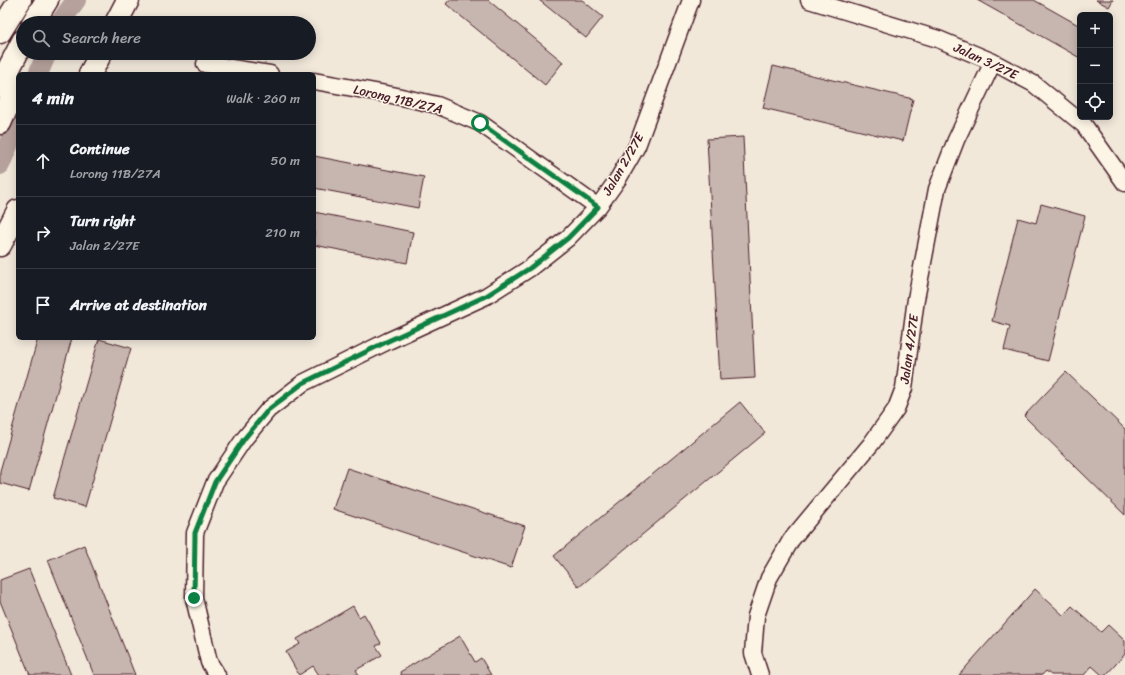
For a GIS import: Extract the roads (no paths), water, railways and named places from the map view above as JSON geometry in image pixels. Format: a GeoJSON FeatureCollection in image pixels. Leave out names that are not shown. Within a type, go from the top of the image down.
{"type":"FeatureCollection","features":[{"type":"Feature","properties":{"kind":"highway"},"geometry":{"type":"LineString","coordinates":[[0,32],[20,0]]}},
{"type":"Feature","properties":{"kind":"highway"},"geometry":{"type":"LineString","coordinates":[[37,16],[47,0]]}},
{"type":"Feature","properties":{"kind":"highway"},"geometry":{"type":"LineString","coordinates":[[55,16],[63,0]]}},
{"type":"Feature","properties":{"kind":"highway"},"geometry":{"type":"LineString","coordinates":[[120,16],[128,0]]}},
{"type":"Feature","properties":{"kind":"highway"},"geometry":{"type":"LineString","coordinates":[[0,86],[16,55]]}},
{"type":"Feature","properties":{"kind":"highway"},"geometry":{"type":"LineString","coordinates":[[24,72],[30,60]]}},
{"type":"Feature","properties":{"kind":"highway"},"geometry":{"type":"LineString","coordinates":[[91,72],[97,60]]}},
{"type":"Feature","properties":{"kind":"highway"},"geometry":{"type":"LineString","coordinates":[[0,123],[16,87]]}},
{"type":"Feature","properties":{"kind":"highway"},"geometry":{"type":"LineString","coordinates":[[0,245],[16,215]]}},
{"type":"Feature","properties":{"kind":"street","name":"Jalan 2/27E"},"geometry":{"type":"LineString","coordinates":[[217,675],[209,662],[194,598],[195,533],[215,482],[244,439],[268,410],[303,383],[388,341],[486,296],[530,268],[568,238],[598,207],[618,179],[637,146],[691,0]]}},
{"type":"Feature","properties":{"kind":"street","name":"Jalan 3/27E"},"geometry":{"type":"LineString","coordinates":[[809,0],[938,39],[993,62],[1034,84],[1084,125],[1125,183]]}},
{"type":"Feature","properties":{"kind":"street","name":"Jalan 4/27E"},"geometry":{"type":"LineString","coordinates":[[760,675],[753,653],[756,616],[769,578],[791,540],[871,444],[896,409],[904,388],[916,299],[937,189],[956,140],[993,62]]}},
{"type":"Feature","properties":{"kind":"street"},"geometry":{"type":"LineString","coordinates":[[205,64],[257,72]]}},
{"type":"Feature","properties":{"kind":"street","name":"Lorong 11B/27A"},"geometry":{"type":"LineString","coordinates":[[316,81],[437,105],[480,123],[598,207]]}},
{"type":"Feature","properties":{"kind":"waterway"},"geometry":{"type":"LineString","coordinates":[[65,16],[76,0]]}},
{"type":"Feature","properties":{"kind":"waterway"},"geometry":{"type":"LineString","coordinates":[[39,72],[44,60]]}},
{"type":"Feature","properties":{"kind":"waterway"},"geometry":{"type":"LineString","coordinates":[[0,165],[16,127]]}}]}
